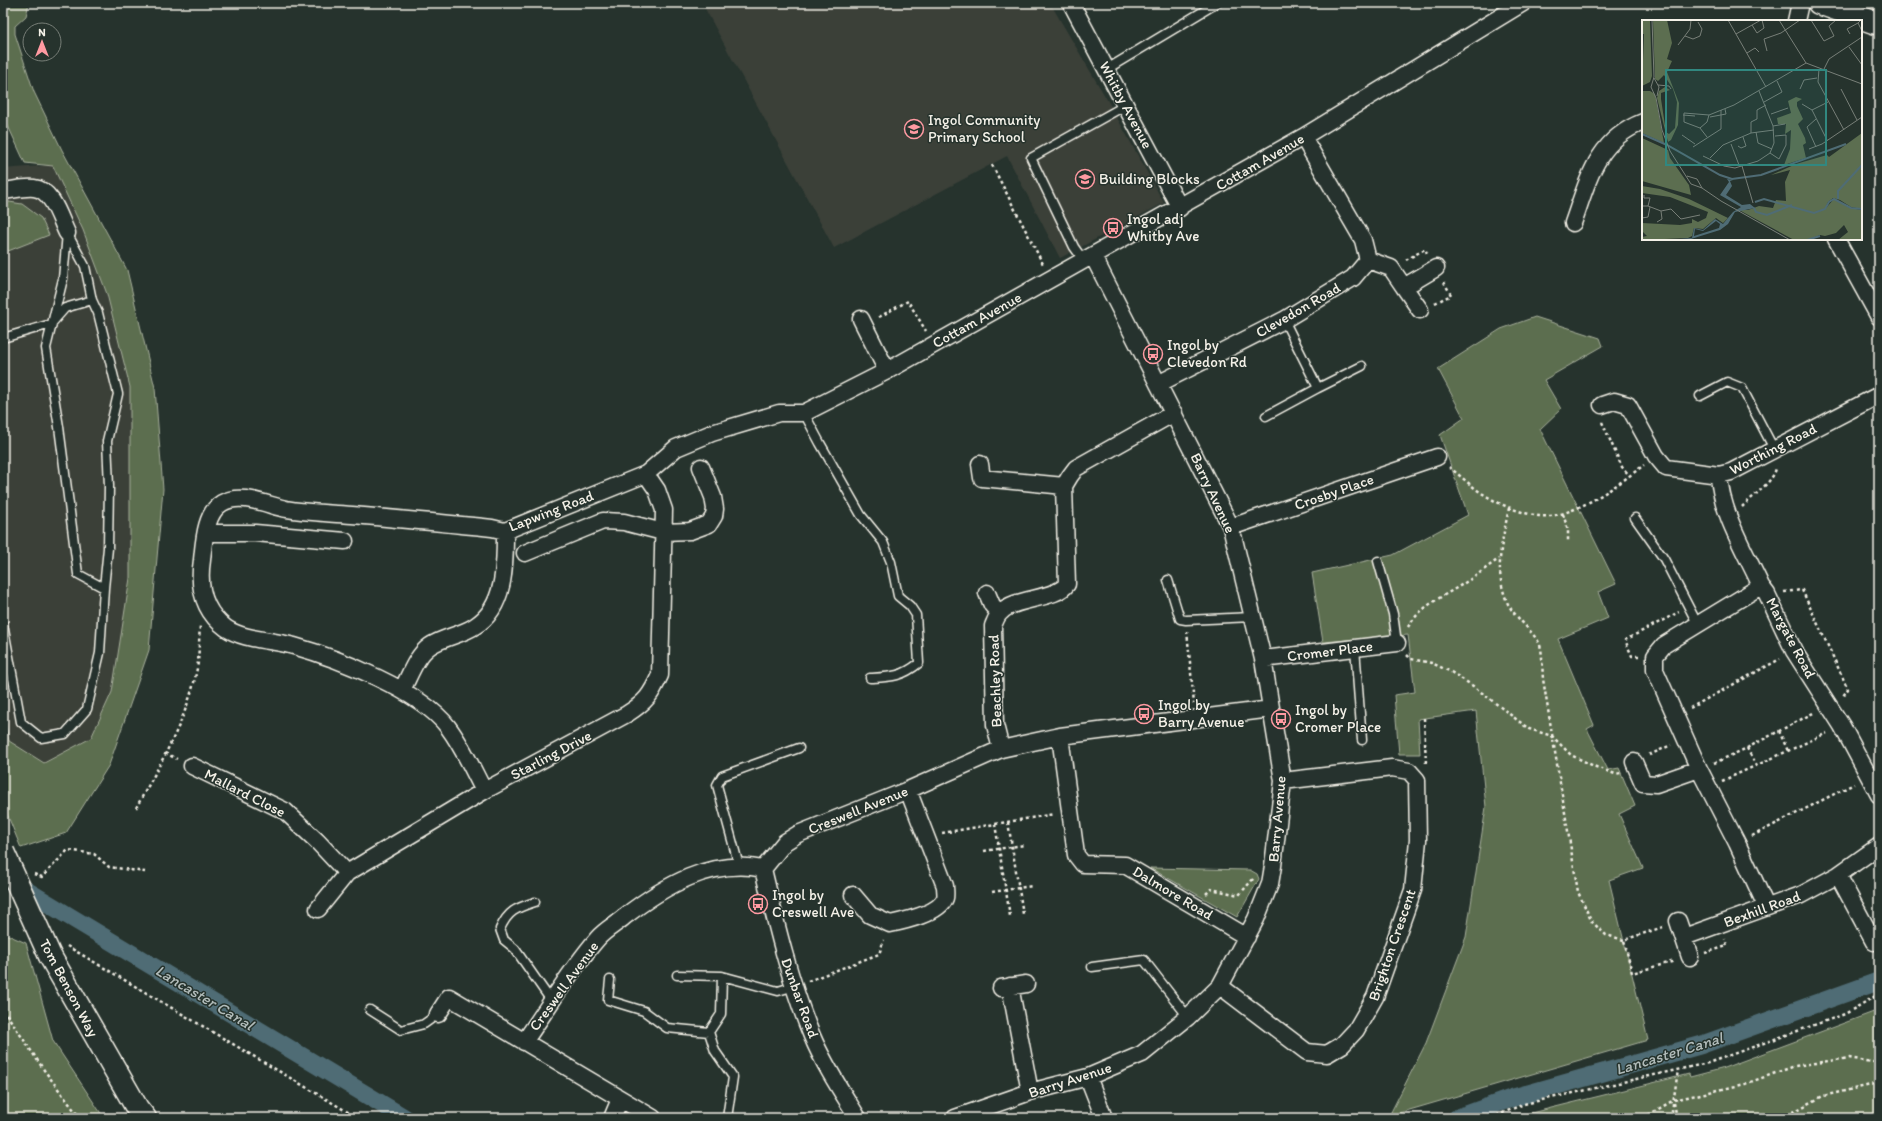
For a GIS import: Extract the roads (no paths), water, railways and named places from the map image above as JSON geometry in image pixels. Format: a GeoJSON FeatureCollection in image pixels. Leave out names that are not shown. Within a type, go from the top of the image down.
{"type":"FeatureCollection","features":[{"type":"Feature","properties":{"kind":"main road"},"geometry":{"type":"LineString","coordinates":[[1819,3],[1852,8],[1879,24]]}},
{"type":"Feature","properties":{"kind":"main road","name":"Tom Benson Way"},"geometry":{"type":"LineString","coordinates":[[3,852],[57,950],[89,1026],[137,1108],[145,1118]]}},
{"type":"Feature","properties":{"kind":"street","name":"Whitby Avenue"},"geometry":{"type":"LineString","coordinates":[[1071,3],[1180,208]]}},
{"type":"Feature","properties":{"kind":"street","name":"Cottam Avenue"},"geometry":{"type":"LineString","coordinates":[[804,413],[887,371],[1180,208],[1303,137],[1523,3]]}},
{"type":"Feature","properties":{"kind":"street"},"geometry":{"type":"LineString","coordinates":[[1796,20],[1800,3]]}},
{"type":"Feature","properties":{"kind":"street"},"geometry":{"type":"LineString","coordinates":[[1573,223],[1592,168],[1612,141],[1628,128],[1642,122]]}},
{"type":"Feature","properties":{"kind":"street"},"geometry":{"type":"LineString","coordinates":[[1303,137],[1363,240],[1368,260],[1392,268],[1420,310]]}},
{"type":"Feature","properties":{"kind":"street"},"geometry":{"type":"LineString","coordinates":[[3,191],[35,188],[43,191],[49,197],[67,233]]}},
{"type":"Feature","properties":{"kind":"street"},"geometry":{"type":"LineString","coordinates":[[1837,240],[1879,318]]}},
{"type":"Feature","properties":{"kind":"street","name":"Barry Avenue"},"geometry":{"type":"LineString","coordinates":[[954,1118],[1030,1092],[1088,1077],[1142,1054],[1188,1017],[1220,986],[1264,902],[1270,884],[1273,866],[1283,781],[1263,659],[1231,527],[1174,413],[1088,259]]}},
{"type":"Feature","properties":{"kind":"street","name":"Clevedon Road"},"geometry":{"type":"LineString","coordinates":[[1158,384],[1284,320],[1353,278],[1368,260]]}},
{"type":"Feature","properties":{"kind":"street"},"geometry":{"type":"LineString","coordinates":[[1404,288],[1436,268]]}},
{"type":"Feature","properties":{"kind":"street"},"geometry":{"type":"LineString","coordinates":[[863,322],[887,371]]}},
{"type":"Feature","properties":{"kind":"street","name":"Worthing Road"},"geometry":{"type":"LineString","coordinates":[[1602,405],[1614,401],[1628,405],[1656,456],[1666,468],[1719,475],[1731,472],[1879,395]]}},
{"type":"Feature","properties":{"kind":"street","name":"Lapwing Road"},"geometry":{"type":"LineString","coordinates":[[484,791],[447,726],[431,710],[402,690],[320,654],[292,645],[246,636],[227,628],[214,616],[203,598],[199,576],[206,533],[213,511],[223,502],[241,498],[287,509],[492,528],[505,531],[646,474],[676,448],[712,433],[779,413],[804,413]]}},
{"type":"Feature","properties":{"kind":"street"},"geometry":{"type":"LineString","coordinates":[[980,464],[982,478],[1064,486],[1076,468],[1174,413]]}},
{"type":"Feature","properties":{"kind":"street","name":"Crosby Place"},"geometry":{"type":"LineString","coordinates":[[1231,527],[1437,457]]}},
{"type":"Feature","properties":{"kind":"street"},"geometry":{"type":"LineString","coordinates":[[525,553],[603,521],[624,522],[664,532],[690,531],[709,524],[714,516],[713,497],[701,467]]}},
{"type":"Feature","properties":{"kind":"street","name":"Starling Drive"},"geometry":{"type":"LineString","coordinates":[[318,909],[348,873],[484,791],[627,714],[642,705],[651,694],[660,675],[664,510],[657,490],[646,474]]}},
{"type":"Feature","properties":{"kind":"street","name":"Margate Road"},"geometry":{"type":"LineString","coordinates":[[1719,475],[1720,491],[1724,508],[1794,652],[1842,726],[1879,795]]}},
{"type":"Feature","properties":{"kind":"street","name":"Beachley Road"},"geometry":{"type":"LineString","coordinates":[[1001,749],[995,725],[993,626],[999,613],[1012,605],[1059,591],[1067,584],[1064,486]]}},
{"type":"Feature","properties":{"kind":"street"},"geometry":{"type":"LineString","coordinates":[[402,690],[417,660],[430,646],[475,626],[489,614],[502,584],[505,531]]}},
{"type":"Feature","properties":{"kind":"street"},"geometry":{"type":"LineString","coordinates":[[206,533],[255,533],[345,541]]}},
{"type":"Feature","properties":{"kind":"street"},"geometry":{"type":"LineString","coordinates":[[1764,590],[1664,645],[1655,656],[1655,670],[1699,770],[1737,843],[1766,906]]}},
{"type":"Feature","properties":{"kind":"street","name":"Beachley Road"},"geometry":{"type":"LineString","coordinates":[[987,593],[992,605],[999,613]]}},
{"type":"Feature","properties":{"kind":"street","name":"Cromer Place"},"geometry":{"type":"LineString","coordinates":[[1263,659],[1397,643]]}},
{"type":"Feature","properties":{"kind":"street","name":"Creswell Avenue"},"geometry":{"type":"LineString","coordinates":[[524,1042],[574,969],[599,937],[634,909],[673,884],[697,874],[717,869],[739,866],[763,869],[785,842],[798,834],[908,790],[1001,749],[1060,736],[1271,709]]}},
{"type":"Feature","properties":{"kind":"street","name":"Dalmore Road"},"geometry":{"type":"LineString","coordinates":[[1060,736],[1076,855],[1083,864],[1125,865],[1247,937]]}},
{"type":"Feature","properties":{"kind":"street","name":"Mallard Close"},"geometry":{"type":"LineString","coordinates":[[192,766],[285,811],[348,873]]}},
{"type":"Feature","properties":{"kind":"street","name":"Brighton Crescent"},"geometry":{"type":"LineString","coordinates":[[1220,986],[1307,1052],[1327,1054],[1342,1045],[1356,1030],[1376,997],[1413,890],[1418,840],[1417,780],[1409,771],[1392,768],[1283,781]]}},
{"type":"Feature","properties":{"kind":"street"},"geometry":{"type":"LineString","coordinates":[[1636,768],[1643,783],[1656,784],[1699,770]]}},
{"type":"Feature","properties":{"kind":"street"},"geometry":{"type":"LineString","coordinates":[[853,895],[870,915],[890,924],[930,912],[940,906],[945,898],[945,886],[908,790]]}},
{"type":"Feature","properties":{"kind":"street","name":"Bexhill Road"},"geometry":{"type":"LineString","coordinates":[[1684,937],[1766,906],[1801,895],[1838,875],[1879,846]]}},
{"type":"Feature","properties":{"kind":"street","name":"Dunbar Road"},"geometry":{"type":"LineString","coordinates":[[763,869],[782,949],[812,1035],[825,1063],[858,1118]]}},
{"type":"Feature","properties":{"kind":"street"},"geometry":{"type":"LineString","coordinates":[[1838,875],[1874,942]]}},
{"type":"Feature","properties":{"kind":"street"},"geometry":{"type":"LineString","coordinates":[[1678,921],[1690,957]]}},
{"type":"Feature","properties":{"kind":"street"},"geometry":{"type":"LineString","coordinates":[[1026,984],[1006,987],[1030,1092]]}},
{"type":"Feature","properties":{"kind":"street"},"geometry":{"type":"LineString","coordinates":[[438,1014],[449,996],[653,1118]]}},
{"type":"Feature","properties":{"kind":"street"},"geometry":{"type":"LineString","coordinates":[[1088,1077],[1104,1118]]}},
{"type":"Feature","properties":{"kind":"street"},"geometry":{"type":"LineString","coordinates":[[612,1118],[620,1099]]}},
{"type":"Feature","properties":{"kind":"lane"},"geometry":{"type":"LineString","coordinates":[[1107,69],[1217,3]]}},
{"type":"Feature","properties":{"kind":"lane"},"geometry":{"type":"LineString","coordinates":[[1088,259],[1074,248],[1031,158],[1126,105]]}},
{"type":"Feature","properties":{"kind":"lane"},"geometry":{"type":"LineString","coordinates":[[3,624],[21,722],[41,738],[65,734],[86,709],[100,654],[108,548],[109,486],[107,441],[118,394],[98,313],[92,300],[85,266],[67,233]]}},
{"type":"Feature","properties":{"kind":"lane"},"geometry":{"type":"LineString","coordinates":[[67,233],[63,279],[46,348],[59,427],[78,574],[104,588]]}},
{"type":"Feature","properties":{"kind":"lane"},"geometry":{"type":"LineString","coordinates":[[3,338],[51,324],[65,308],[92,300]]}},
{"type":"Feature","properties":{"kind":"lane"},"geometry":{"type":"LineString","coordinates":[[1284,320],[1318,388]]}},
{"type":"Feature","properties":{"kind":"lane"},"geometry":{"type":"LineString","coordinates":[[1266,416],[1362,366]]}},
{"type":"Feature","properties":{"kind":"lane"},"geometry":{"type":"LineString","coordinates":[[1700,396],[1727,382],[1742,388],[1774,449]]}},
{"type":"Feature","properties":{"kind":"lane"},"geometry":{"type":"LineString","coordinates":[[804,413],[861,515],[882,542],[891,562],[898,596],[910,606],[916,615],[919,663],[908,672],[892,677],[870,678]]}},
{"type":"Feature","properties":{"kind":"lane"},"geometry":{"type":"LineString","coordinates":[[1635,518],[1664,558],[1698,625]]}},
{"type":"Feature","properties":{"kind":"lane"},"geometry":{"type":"LineString","coordinates":[[1378,561],[1393,614],[1397,643]]}},
{"type":"Feature","properties":{"kind":"lane"},"geometry":{"type":"LineString","coordinates":[[1168,580],[1180,619],[1253,617]]}},
{"type":"Feature","properties":{"kind":"lane"},"geometry":{"type":"LineString","coordinates":[[1355,648],[1362,740]]}},
{"type":"Feature","properties":{"kind":"lane"},"geometry":{"type":"LineString","coordinates":[[739,866],[717,785],[722,776],[799,748]]}},
{"type":"Feature","properties":{"kind":"lane"},"geometry":{"type":"LineString","coordinates":[[535,902],[520,907],[506,917],[500,930],[504,940],[514,949],[552,1002]]}},
{"type":"Feature","properties":{"kind":"lane"},"geometry":{"type":"LineString","coordinates":[[1092,967],[1144,960],[1188,1017]]}},
{"type":"Feature","properties":{"kind":"lane"},"geometry":{"type":"LineString","coordinates":[[677,975],[722,976],[778,991],[795,986]]}},
{"type":"Feature","properties":{"kind":"lane"},"geometry":{"type":"LineString","coordinates":[[709,1032],[721,1014],[722,976]]}},
{"type":"Feature","properties":{"kind":"lane"},"geometry":{"type":"LineString","coordinates":[[610,980],[608,1000],[644,1012],[667,1028],[709,1032]]}},
{"type":"Feature","properties":{"kind":"lane"},"geometry":{"type":"LineString","coordinates":[[370,1010],[401,1030],[424,1024],[438,1014]]}},
{"type":"Feature","properties":{"kind":"lane"},"geometry":{"type":"LineString","coordinates":[[709,1032],[715,1051],[733,1077],[727,1118]]}},
{"type":"Feature","properties":{"kind":"waterway","name":"Lancaster Canal"},"geometry":{"type":"LineString","coordinates":[[3,879],[19,886],[405,1118]]}},
{"type":"Feature","properties":{"kind":"waterway","name":"Lancaster Canal"},"geometry":{"type":"LineString","coordinates":[[1457,1118],[1512,1098],[1701,1045],[1879,981]]}},
{"type":"Feature","properties":{"kind":"place","name":"Ingol Community Primary School"},"geometry":{"type":"Point","coordinates":[914,129]}},
{"type":"Feature","properties":{"kind":"place","name":"Building Blocks"},"geometry":{"type":"Point","coordinates":[1085,179]}},
{"type":"Feature","properties":{"kind":"place","name":"Ingol adj Whitby Ave"},"geometry":{"type":"Point","coordinates":[1113,228]}},
{"type":"Feature","properties":{"kind":"place","name":"Ingol by Clevedon Rd"},"geometry":{"type":"Point","coordinates":[1153,354]}},
{"type":"Feature","properties":{"kind":"place","name":"Ingol by Barry Avenue"},"geometry":{"type":"Point","coordinates":[1144,714]}},
{"type":"Feature","properties":{"kind":"place","name":"Ingol by Cromer Place"},"geometry":{"type":"Point","coordinates":[1281,719]}},
{"type":"Feature","properties":{"kind":"place","name":"Ingol by Creswell Ave"},"geometry":{"type":"Point","coordinates":[758,904]}}]}
